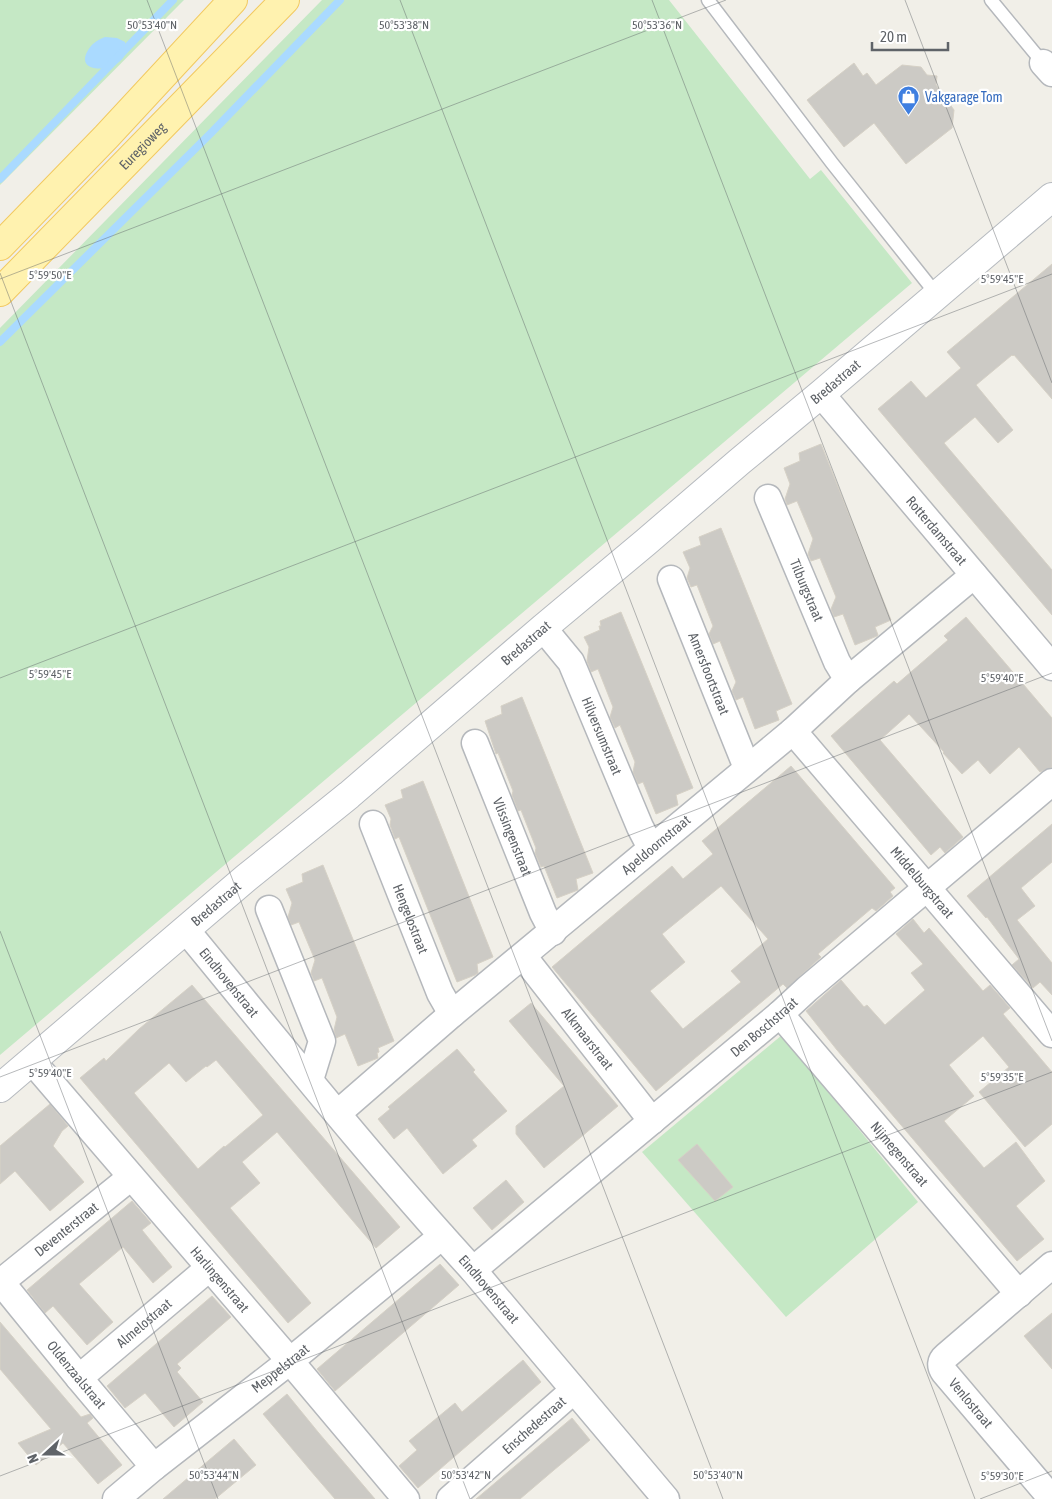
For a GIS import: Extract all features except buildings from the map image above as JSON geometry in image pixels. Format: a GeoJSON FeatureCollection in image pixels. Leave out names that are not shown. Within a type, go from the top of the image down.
{"type":"FeatureCollection","features":[{"type":"Feature","properties":{"kind":"main road"},"geometry":{"type":"LineString","coordinates":[[0,246],[106,137],[233,0]]}},
{"type":"Feature","properties":{"kind":"main road","name":"Euregioweg"},"geometry":{"type":"LineString","coordinates":[[0,292],[285,0]]}},
{"type":"Feature","properties":{"kind":"street","name":"Bredastraat"},"geometry":{"type":"LineString","coordinates":[[0,1088],[246,878],[349,795],[543,628],[1052,198]]}},
{"type":"Feature","properties":{"kind":"street","name":"Rotterdamstraat"},"geometry":{"type":"LineString","coordinates":[[821,394],[1052,667]]}},
{"type":"Feature","properties":{"kind":"street","name":"Tilburgstraat"},"geometry":{"type":"LineString","coordinates":[[768,498],[836,662],[848,680]]}},
{"type":"Feature","properties":{"kind":"street","name":"Apeldoornstraat"},"geometry":{"type":"LineString","coordinates":[[338,1113],[452,1014],[553,932],[974,575]]}},
{"type":"Feature","properties":{"kind":"street","name":"Amersfoortstraat"},"geometry":{"type":"LineString","coordinates":[[671,579],[747,768]]}},
{"type":"Feature","properties":{"kind":"street","name":"Hilversumstraat"},"geometry":{"type":"LineString","coordinates":[[543,628],[571,662],[640,827],[651,848]]}},
{"type":"Feature","properties":{"kind":"street","name":"Middelburgstraat"},"geometry":{"type":"LineString","coordinates":[[792,731],[1051,1031]]}},
{"type":"Feature","properties":{"kind":"street","name":"Vlissingenstraat"},"geometry":{"type":"LineString","coordinates":[[474,743],[543,913],[553,932]]}},
{"type":"Feature","properties":{"kind":"street","name":"Den Boschstraat"},"geometry":{"type":"LineString","coordinates":[[474,1270],[780,1014],[1052,782]]}},
{"type":"Feature","properties":{"kind":"street","name":"Hengelostraat"},"geometry":{"type":"LineString","coordinates":[[372,824],[440,993],[452,1014]]}},
{"type":"Feature","properties":{"kind":"street"},"geometry":{"type":"LineString","coordinates":[[269,909],[322,1041],[310,1080]]}},
{"type":"Feature","properties":{"kind":"street","name":"Eindhovenstraat"},"geometry":{"type":"LineString","coordinates":[[186,930],[310,1080],[442,1236],[474,1270],[666,1499]]}},
{"type":"Feature","properties":{"kind":"street","name":"Alkmaarstraat"},"geometry":{"type":"LineString","coordinates":[[523,956],[652,1121]]}},
{"type":"Feature","properties":{"kind":"street","name":"Nijmegenstraat"},"geometry":{"type":"LineString","coordinates":[[780,1014],[1019,1294]]}},
{"type":"Feature","properties":{"kind":"street","name":"Harlingenstraat"},"geometry":{"type":"LineString","coordinates":[[32,1061],[290,1360],[406,1499]]}},
{"type":"Feature","properties":{"kind":"street","name":"Deventerstraat"},"geometry":{"type":"LineString","coordinates":[[0,1281],[131,1177]]}},
{"type":"Feature","properties":{"kind":"street","name":"Meppelstraat"},"geometry":{"type":"LineString","coordinates":[[116,1499],[442,1236]]}},
{"type":"Feature","properties":{"kind":"street","name":"Venlostraat"},"geometry":{"type":"LineString","coordinates":[[1052,1265],[942,1359],[942,1368],[1052,1499]]}},
{"type":"Feature","properties":{"kind":"street","name":"Almelostraat"},"geometry":{"type":"LineString","coordinates":[[79,1378],[209,1268]]}},
{"type":"Feature","properties":{"kind":"street","name":"Oldenzaalstraat"},"geometry":{"type":"LineString","coordinates":[[0,1281],[154,1467]]}},
{"type":"Feature","properties":{"kind":"street","name":"Enschedestraat"},"geometry":{"type":"LineString","coordinates":[[450,1499],[574,1390]]}},
{"type":"Feature","properties":{"kind":"lane"},"geometry":{"type":"LineString","coordinates":[[708,0],[832,163],[937,295]]}},
{"type":"Feature","properties":{"kind":"lane"},"geometry":{"type":"LineString","coordinates":[[991,0],[1048,68]]}},
{"type":"Feature","properties":{"kind":"green space"},"geometry":{"type":"Polygon","coordinates":[[[0,0],[184,0],[0,185],[0,0]]]}},
{"type":"Feature","properties":{"kind":"green space"},"geometry":{"type":"Polygon","coordinates":[[[322,0],[669,0],[810,179],[821,170],[912,283],[0,1055],[0,328],[322,0]]]}},
{"type":"Feature","properties":{"kind":"green space"},"geometry":{"type":"Polygon","coordinates":[[[782,1035],[918,1202],[786,1317],[642,1152],[782,1035]]]}},
{"type":"Feature","properties":{"kind":"water"},"geometry":{"type":"Polygon","coordinates":[[[105,37],[117,38],[125,42],[126,52],[122,60],[105,68],[89,66],[85,61],[87,52],[94,43],[105,37]]]}},
{"type":"Feature","properties":{"kind":"waterway"},"geometry":{"type":"LineString","coordinates":[[0,179],[173,0]]}},
{"type":"Feature","properties":{"kind":"waterway"},"geometry":{"type":"LineString","coordinates":[[0,342],[211,133],[340,0]]}},
{"type":"Feature","properties":{"kind":"place","name":"Vakgarage Tom"},"geometry":{"type":"Point","coordinates":[909,116]}}]}
